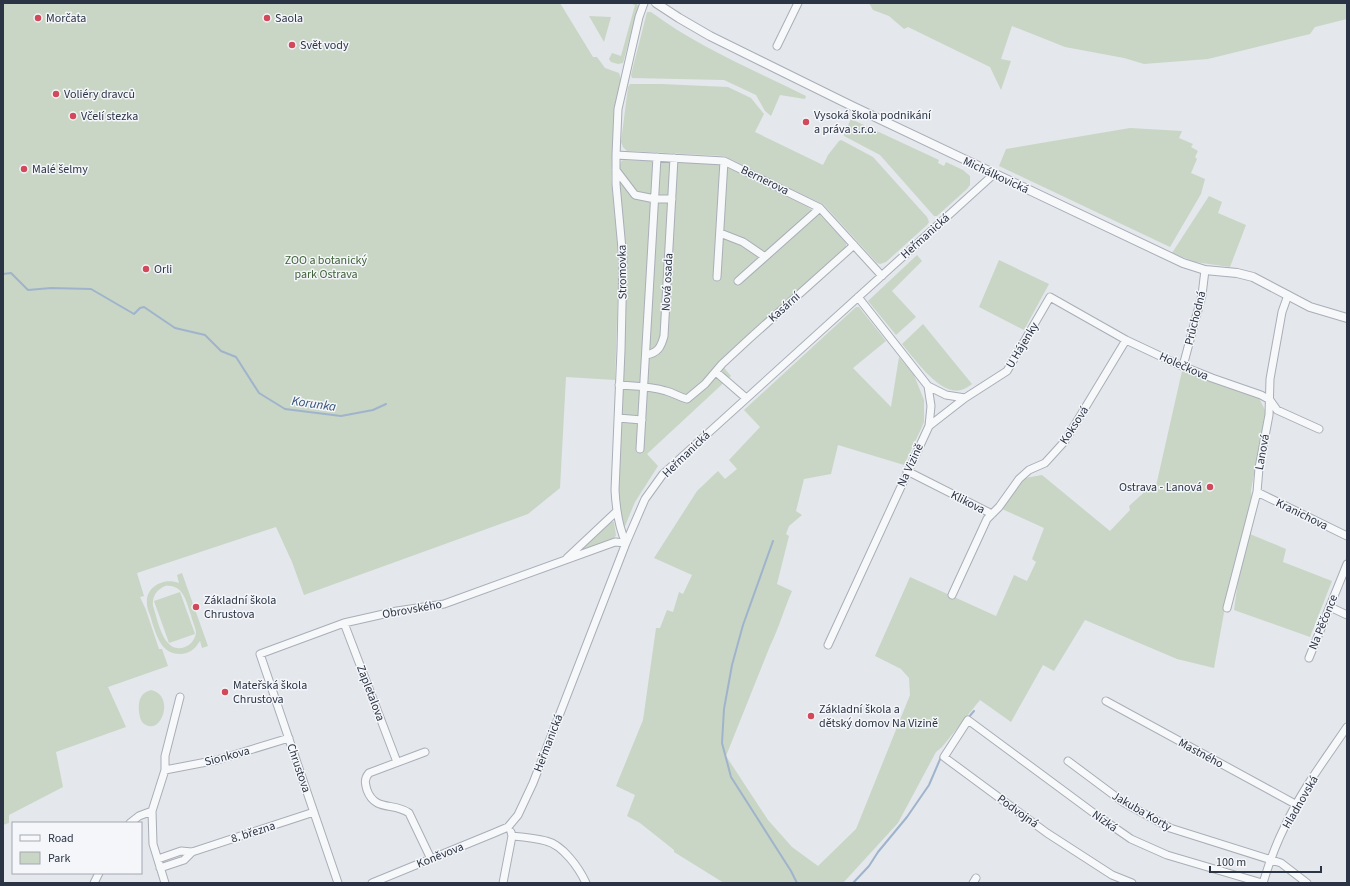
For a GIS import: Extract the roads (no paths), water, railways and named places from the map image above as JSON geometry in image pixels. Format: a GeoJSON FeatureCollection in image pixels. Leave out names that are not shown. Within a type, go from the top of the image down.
{"type":"FeatureCollection","features":[{"type":"Feature","properties":{"kind":"street","name":"Stromovka"},"geometry":{"type":"LineString","coordinates":[[626,543],[620,531],[617,511],[615,464],[621,350],[623,260],[616,155],[618,109],[639,18],[644,3]]}},
{"type":"Feature","properties":{"kind":"street","name":"Michálkovická"},"geometry":{"type":"LineString","coordinates":[[656,3],[710,36],[852,106],[1191,267],[1250,276],[1317,310],[1347,318]]}},
{"type":"Feature","properties":{"kind":"street"},"geometry":{"type":"LineString","coordinates":[[777,46],[798,3]]}},
{"type":"Feature","properties":{"kind":"street","name":"Bernerova"},"geometry":{"type":"LineString","coordinates":[[616,155],[724,161],[820,208],[882,276]]}},
{"type":"Feature","properties":{"kind":"street","name":"Nová osada"},"geometry":{"type":"LineString","coordinates":[[640,449],[657,157]]}},
{"type":"Feature","properties":{"kind":"street","name":"Nová osada"},"geometry":{"type":"LineString","coordinates":[[646,355],[654,354],[661,346],[664,336],[674,158]]}},
{"type":"Feature","properties":{"kind":"street"},"geometry":{"type":"LineString","coordinates":[[717,276],[724,161]]}},
{"type":"Feature","properties":{"kind":"street"},"geometry":{"type":"LineString","coordinates":[[616,170],[635,195],[655,199],[672,199]]}},
{"type":"Feature","properties":{"kind":"street","name":"Heřmanická"},"geometry":{"type":"LineString","coordinates":[[508,826],[518,815],[533,783],[626,543],[645,499],[663,474],[994,174]]}},
{"type":"Feature","properties":{"kind":"street"},"geometry":{"type":"LineString","coordinates":[[738,281],[820,208]]}},
{"type":"Feature","properties":{"kind":"street"},"geometry":{"type":"LineString","coordinates":[[720,232],[743,242],[765,257]]}},
{"type":"Feature","properties":{"kind":"street","name":"Kasární"},"geometry":{"type":"LineString","coordinates":[[644,386],[668,391],[681,398],[687,399],[706,384],[722,364],[749,339],[854,245]]}},
{"type":"Feature","properties":{"kind":"street","name":"Průchodná"},"geometry":{"type":"LineString","coordinates":[[1182,366],[1201,301],[1206,270]]}},
{"type":"Feature","properties":{"kind":"street","name":"Lanová"},"geometry":{"type":"LineString","coordinates":[[1227,608],[1257,492],[1259,468],[1269,415],[1270,379],[1282,312],[1288,295]]}},
{"type":"Feature","properties":{"kind":"street","name":"Na Vizině"},"geometry":{"type":"LineString","coordinates":[[828,645],[929,426],[931,406],[928,386],[858,296]]}},
{"type":"Feature","properties":{"kind":"street","name":"Holečkova"},"geometry":{"type":"LineString","coordinates":[[1050,297],[1076,310],[1126,340],[1182,366],[1260,395],[1270,400],[1277,410],[1319,429]]}},
{"type":"Feature","properties":{"kind":"street","name":"U Hájenky"},"geometry":{"type":"LineString","coordinates":[[929,426],[965,398],[1007,371],[1050,297]]}},
{"type":"Feature","properties":{"kind":"street","name":"Koksová"},"geometry":{"type":"LineString","coordinates":[[992,514],[999,507],[1019,479],[1029,470],[1045,463],[1066,441],[1126,340]]}},
{"type":"Feature","properties":{"kind":"street"},"geometry":{"type":"LineString","coordinates":[[716,372],[746,398]]}},
{"type":"Feature","properties":{"kind":"street"},"geometry":{"type":"LineString","coordinates":[[619,385],[644,386]]}},
{"type":"Feature","properties":{"kind":"street"},"geometry":{"type":"LineString","coordinates":[[928,386],[946,394],[965,398]]}},
{"type":"Feature","properties":{"kind":"street"},"geometry":{"type":"LineString","coordinates":[[618,418],[642,420]]}},
{"type":"Feature","properties":{"kind":"street","name":"Klikova"},"geometry":{"type":"LineString","coordinates":[[907,471],[992,514],[987,519],[952,594]]}},
{"type":"Feature","properties":{"kind":"street","name":"Kranichova"},"geometry":{"type":"LineString","coordinates":[[1257,492],[1347,536]]}},
{"type":"Feature","properties":{"kind":"street","name":"Obrovského"},"geometry":{"type":"LineString","coordinates":[[564,560],[617,511]]}},
{"type":"Feature","properties":{"kind":"street","name":"Obrovského"},"geometry":{"type":"LineString","coordinates":[[260,654],[344,623],[397,611],[444,604],[615,542],[626,543]]}},
{"type":"Feature","properties":{"kind":"street","name":"Na Pěčonce"},"geometry":{"type":"LineString","coordinates":[[1309,658],[1347,564]]}},
{"type":"Feature","properties":{"kind":"street"},"geometry":{"type":"LineString","coordinates":[[1330,607],[1347,615]]}},
{"type":"Feature","properties":{"kind":"street","name":"Zapletalova"},"geometry":{"type":"LineString","coordinates":[[344,623],[397,762]]}},
{"type":"Feature","properties":{"kind":"street","name":"Chrustova"},"geometry":{"type":"LineString","coordinates":[[260,654],[338,883]]}},
{"type":"Feature","properties":{"kind":"street"},"geometry":{"type":"LineString","coordinates":[[165,883],[153,844],[152,811],[165,770],[165,756],[180,697]]}},
{"type":"Feature","properties":{"kind":"street","name":"Mastného"},"geometry":{"type":"LineString","coordinates":[[1106,701],[1297,805]]}},
{"type":"Feature","properties":{"kind":"street","name":"Podvojná"},"geometry":{"type":"LineString","coordinates":[[968,720],[944,757],[1047,833],[1112,875],[1132,883]]}},
{"type":"Feature","properties":{"kind":"street","name":"Nízká"},"geometry":{"type":"LineString","coordinates":[[968,720],[1131,839],[1167,855],[1263,883]]}},
{"type":"Feature","properties":{"kind":"street","name":"Hladnovská"},"geometry":{"type":"LineString","coordinates":[[1263,883],[1270,860],[1286,824],[1347,727]]}},
{"type":"Feature","properties":{"kind":"street","name":"Sionkova"},"geometry":{"type":"LineString","coordinates":[[165,770],[217,760],[289,738]]}},
{"type":"Feature","properties":{"kind":"street"},"geometry":{"type":"LineString","coordinates":[[425,752],[369,773],[366,777],[365,783],[369,794],[374,801],[386,806],[404,809],[409,813],[431,859]]}},
{"type":"Feature","properties":{"kind":"street","name":"Jakuba Korty"},"geometry":{"type":"LineString","coordinates":[[1068,761],[1123,802],[1170,828],[1281,864],[1307,883]]}},
{"type":"Feature","properties":{"kind":"street"},"geometry":{"type":"LineString","coordinates":[[131,822],[139,816],[152,811]]}},
{"type":"Feature","properties":{"kind":"street","name":"8. března"},"geometry":{"type":"LineString","coordinates":[[158,859],[181,851],[192,852],[314,812]]}},
{"type":"Feature","properties":{"kind":"street"},"geometry":{"type":"LineString","coordinates":[[503,883],[512,836],[508,826]]}},
{"type":"Feature","properties":{"kind":"street","name":"Koněvova"},"geometry":{"type":"LineString","coordinates":[[372,883],[508,826]]}},
{"type":"Feature","properties":{"kind":"street"},"geometry":{"type":"LineString","coordinates":[[512,836],[548,841],[564,852],[578,868],[586,883]]}},
{"type":"Feature","properties":{"kind":"street","name":"8. března"},"geometry":{"type":"LineString","coordinates":[[160,868],[184,860],[192,852]]}},
{"type":"Feature","properties":{"kind":"waterway","name":"Korunka"},"geometry":{"type":"LineString","coordinates":[[3,274],[11,273],[28,290],[51,288],[91,289],[134,314],[140,308],[144,307],[175,328],[205,335],[221,351],[236,357],[259,393],[285,409],[341,416],[373,410],[386,404]]}},
{"type":"Feature","properties":{"kind":"waterway"},"geometry":{"type":"LineString","coordinates":[[773,541],[743,625],[732,665],[724,709],[722,743],[731,777],[791,871],[797,883]]}},
{"type":"Feature","properties":{"kind":"waterway"},"geometry":{"type":"LineString","coordinates":[[968,718],[974,711]]}},
{"type":"Feature","properties":{"kind":"waterway"},"geometry":{"type":"LineString","coordinates":[[853,883],[869,866],[878,852],[907,817],[929,785],[941,757]]}},
{"type":"Feature","properties":{"kind":"place","name":"Morčata"},"geometry":{"type":"Point","coordinates":[38,18]}},
{"type":"Feature","properties":{"kind":"place","name":"Saola"},"geometry":{"type":"Point","coordinates":[267,18]}},
{"type":"Feature","properties":{"kind":"place","name":"Svět vody"},"geometry":{"type":"Point","coordinates":[292,45]}},
{"type":"Feature","properties":{"kind":"place","name":"Voliéry dravců"},"geometry":{"type":"Point","coordinates":[56,94]}},
{"type":"Feature","properties":{"kind":"place","name":"Včelí stezka"},"geometry":{"type":"Point","coordinates":[73,116]}},
{"type":"Feature","properties":{"kind":"place","name":"Vysoká škola podnikání a práva s.r.o."},"geometry":{"type":"Point","coordinates":[806,122]}},
{"type":"Feature","properties":{"kind":"place","name":"Malé šelmy"},"geometry":{"type":"Point","coordinates":[24,169]}},
{"type":"Feature","properties":{"kind":"place","name":"Orli"},"geometry":{"type":"Point","coordinates":[146,269]}},
{"type":"Feature","properties":{"kind":"place","name":"Ostrava - Lanová"},"geometry":{"type":"Point","coordinates":[1210,487]}},
{"type":"Feature","properties":{"kind":"place","name":"Základní škola Chrustova"},"geometry":{"type":"Point","coordinates":[196,607]}},
{"type":"Feature","properties":{"kind":"place","name":"Mateřská škola Chrustova"},"geometry":{"type":"Point","coordinates":[225,692]}},
{"type":"Feature","properties":{"kind":"place","name":"Základní škola a dětský domov Na Vizině"},"geometry":{"type":"Point","coordinates":[811,716]}},
{"type":"Feature","properties":{"kind":"park label","name":"ZOO a botanický park Ostrava"},"geometry":{"type":"Point","coordinates":[326,267]}}]}
